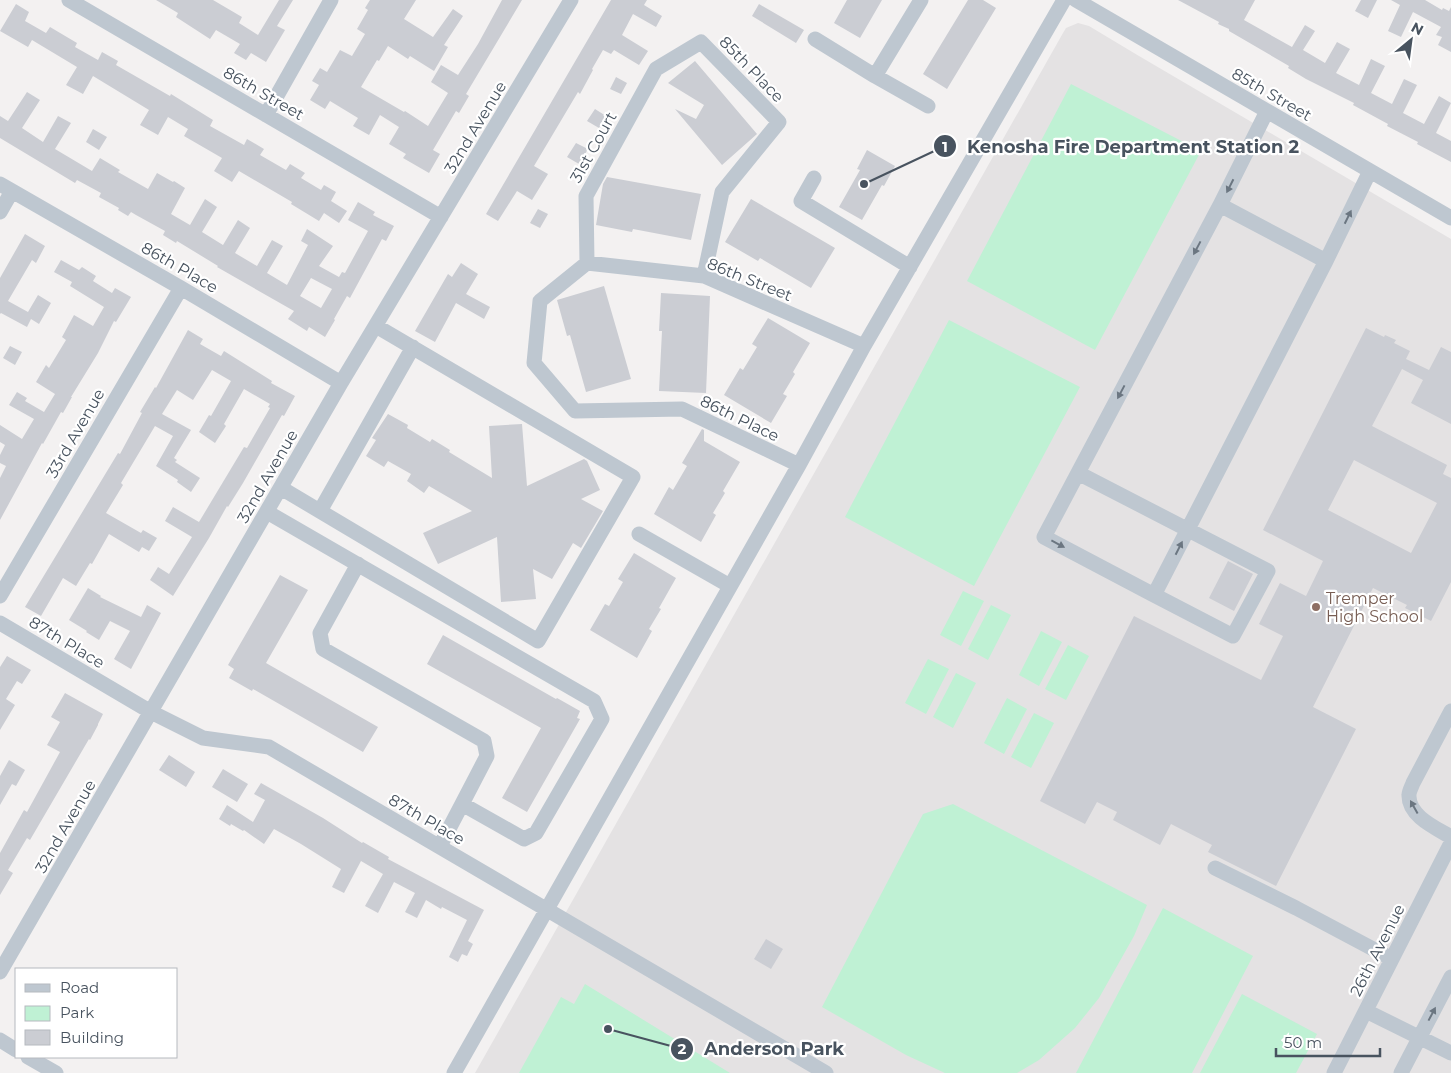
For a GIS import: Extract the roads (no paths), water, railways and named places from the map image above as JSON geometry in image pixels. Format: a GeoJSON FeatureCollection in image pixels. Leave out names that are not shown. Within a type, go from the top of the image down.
{"type":"FeatureCollection","features":[{"type":"Feature","properties":{"kind":"street","name":"86th Street"},"geometry":{"type":"LineString","coordinates":[[70,0],[441,217]]}},
{"type":"Feature","properties":{"kind":"street"},"geometry":{"type":"LineString","coordinates":[[266,114],[331,0]]}},
{"type":"Feature","properties":{"kind":"street","name":"32nd Avenue"},"geometry":{"type":"LineString","coordinates":[[0,972],[341,383],[571,0]]}},
{"type":"Feature","properties":{"kind":"street"},"geometry":{"type":"LineString","coordinates":[[875,76],[921,0]]}},
{"type":"Feature","properties":{"kind":"street"},"geometry":{"type":"LineString","coordinates":[[454,1073],[799,465],[864,346],[1064,0]]}},
{"type":"Feature","properties":{"kind":"street","name":"85th Street"},"geometry":{"type":"LineString","coordinates":[[1076,0],[1451,218]]}},
{"type":"Feature","properties":{"kind":"street"},"geometry":{"type":"LineString","coordinates":[[815,39],[928,106]]}},
{"type":"Feature","properties":{"kind":"street","name":"85th Place"},"geometry":{"type":"LineString","coordinates":[[701,42],[779,122],[722,192],[704,276]]}},
{"type":"Feature","properties":{"kind":"street","name":"31st Court"},"geometry":{"type":"LineString","coordinates":[[587,263],[586,196],[656,69],[701,42]]}},
{"type":"Feature","properties":{"kind":"street"},"geometry":{"type":"LineString","coordinates":[[1078,473],[1268,571],[1233,636],[1044,537],[1220,205],[1267,111]]}},
{"type":"Feature","properties":{"kind":"street"},"geometry":{"type":"LineString","coordinates":[[1154,595],[1326,261],[1370,171]]}},
{"type":"Feature","properties":{"kind":"street"},"geometry":{"type":"LineString","coordinates":[[814,178],[801,201],[910,267]]}},
{"type":"Feature","properties":{"kind":"street"},"geometry":{"type":"LineString","coordinates":[[0,212],[6,187]]}},
{"type":"Feature","properties":{"kind":"street","name":"86th Place"},"geometry":{"type":"LineString","coordinates":[[6,187],[341,383]]}},
{"type":"Feature","properties":{"kind":"street"},"geometry":{"type":"LineString","coordinates":[[1220,205],[1326,261]]}},
{"type":"Feature","properties":{"kind":"street","name":"86th Street"},"geometry":{"type":"LineString","coordinates":[[587,263],[704,276],[864,346]]}},
{"type":"Feature","properties":{"kind":"street","name":"86th Place"},"geometry":{"type":"LineString","coordinates":[[587,263],[540,301],[534,363],[575,411],[682,409],[799,465]]}},
{"type":"Feature","properties":{"kind":"street","name":"33rd Avenue"},"geometry":{"type":"LineString","coordinates":[[0,596],[181,288]]}},
{"type":"Feature","properties":{"kind":"street"},"geometry":{"type":"LineString","coordinates":[[281,488],[538,641],[633,477],[376,326]]}},
{"type":"Feature","properties":{"kind":"street"},"geometry":{"type":"LineString","coordinates":[[320,511],[413,347]]}},
{"type":"Feature","properties":{"kind":"street"},"geometry":{"type":"LineString","coordinates":[[267,512],[594,701],[602,719],[536,834],[524,839],[462,804]]}},
{"type":"Feature","properties":{"kind":"street"},"geometry":{"type":"LineString","coordinates":[[639,534],[730,586]]}},
{"type":"Feature","properties":{"kind":"street"},"geometry":{"type":"LineString","coordinates":[[358,564],[320,633],[323,649],[484,741],[487,756],[440,846]]}},
{"type":"Feature","properties":{"kind":"street","name":"87th Place"},"geometry":{"type":"LineString","coordinates":[[0,623],[151,712],[203,738],[269,747],[826,1073]]}},
{"type":"Feature","properties":{"kind":"street"},"geometry":{"type":"LineString","coordinates":[[1451,711],[1409,794],[1411,805],[1424,820],[1451,836]]}},
{"type":"Feature","properties":{"kind":"street","name":"26th Avenue"},"geometry":{"type":"LineString","coordinates":[[1334,1073],[1451,843]]}},
{"type":"Feature","properties":{"kind":"street"},"geometry":{"type":"LineString","coordinates":[[1215,868],[1392,959]]}},
{"type":"Feature","properties":{"kind":"street"},"geometry":{"type":"LineString","coordinates":[[1401,1073],[1451,977]]}},
{"type":"Feature","properties":{"kind":"street"},"geometry":{"type":"LineString","coordinates":[[1366,1011],[1451,1053]]}},
{"type":"Feature","properties":{"kind":"street"},"geometry":{"type":"LineString","coordinates":[[0,1040],[15,1049]]}},
{"type":"Feature","properties":{"kind":"street"},"geometry":{"type":"LineString","coordinates":[[30,1058],[56,1073]]}},
{"type":"Feature","properties":{"kind":"place","name":"Kenosha Fire Department Station 2"},"geometry":{"type":"Point","coordinates":[864,184]}},
{"type":"Feature","properties":{"kind":"place","name":"Tremper High School"},"geometry":{"type":"Point","coordinates":[1316,607]}},
{"type":"Feature","properties":{"kind":"place","name":"Anderson Park"},"geometry":{"type":"Point","coordinates":[608,1029]}}]}
